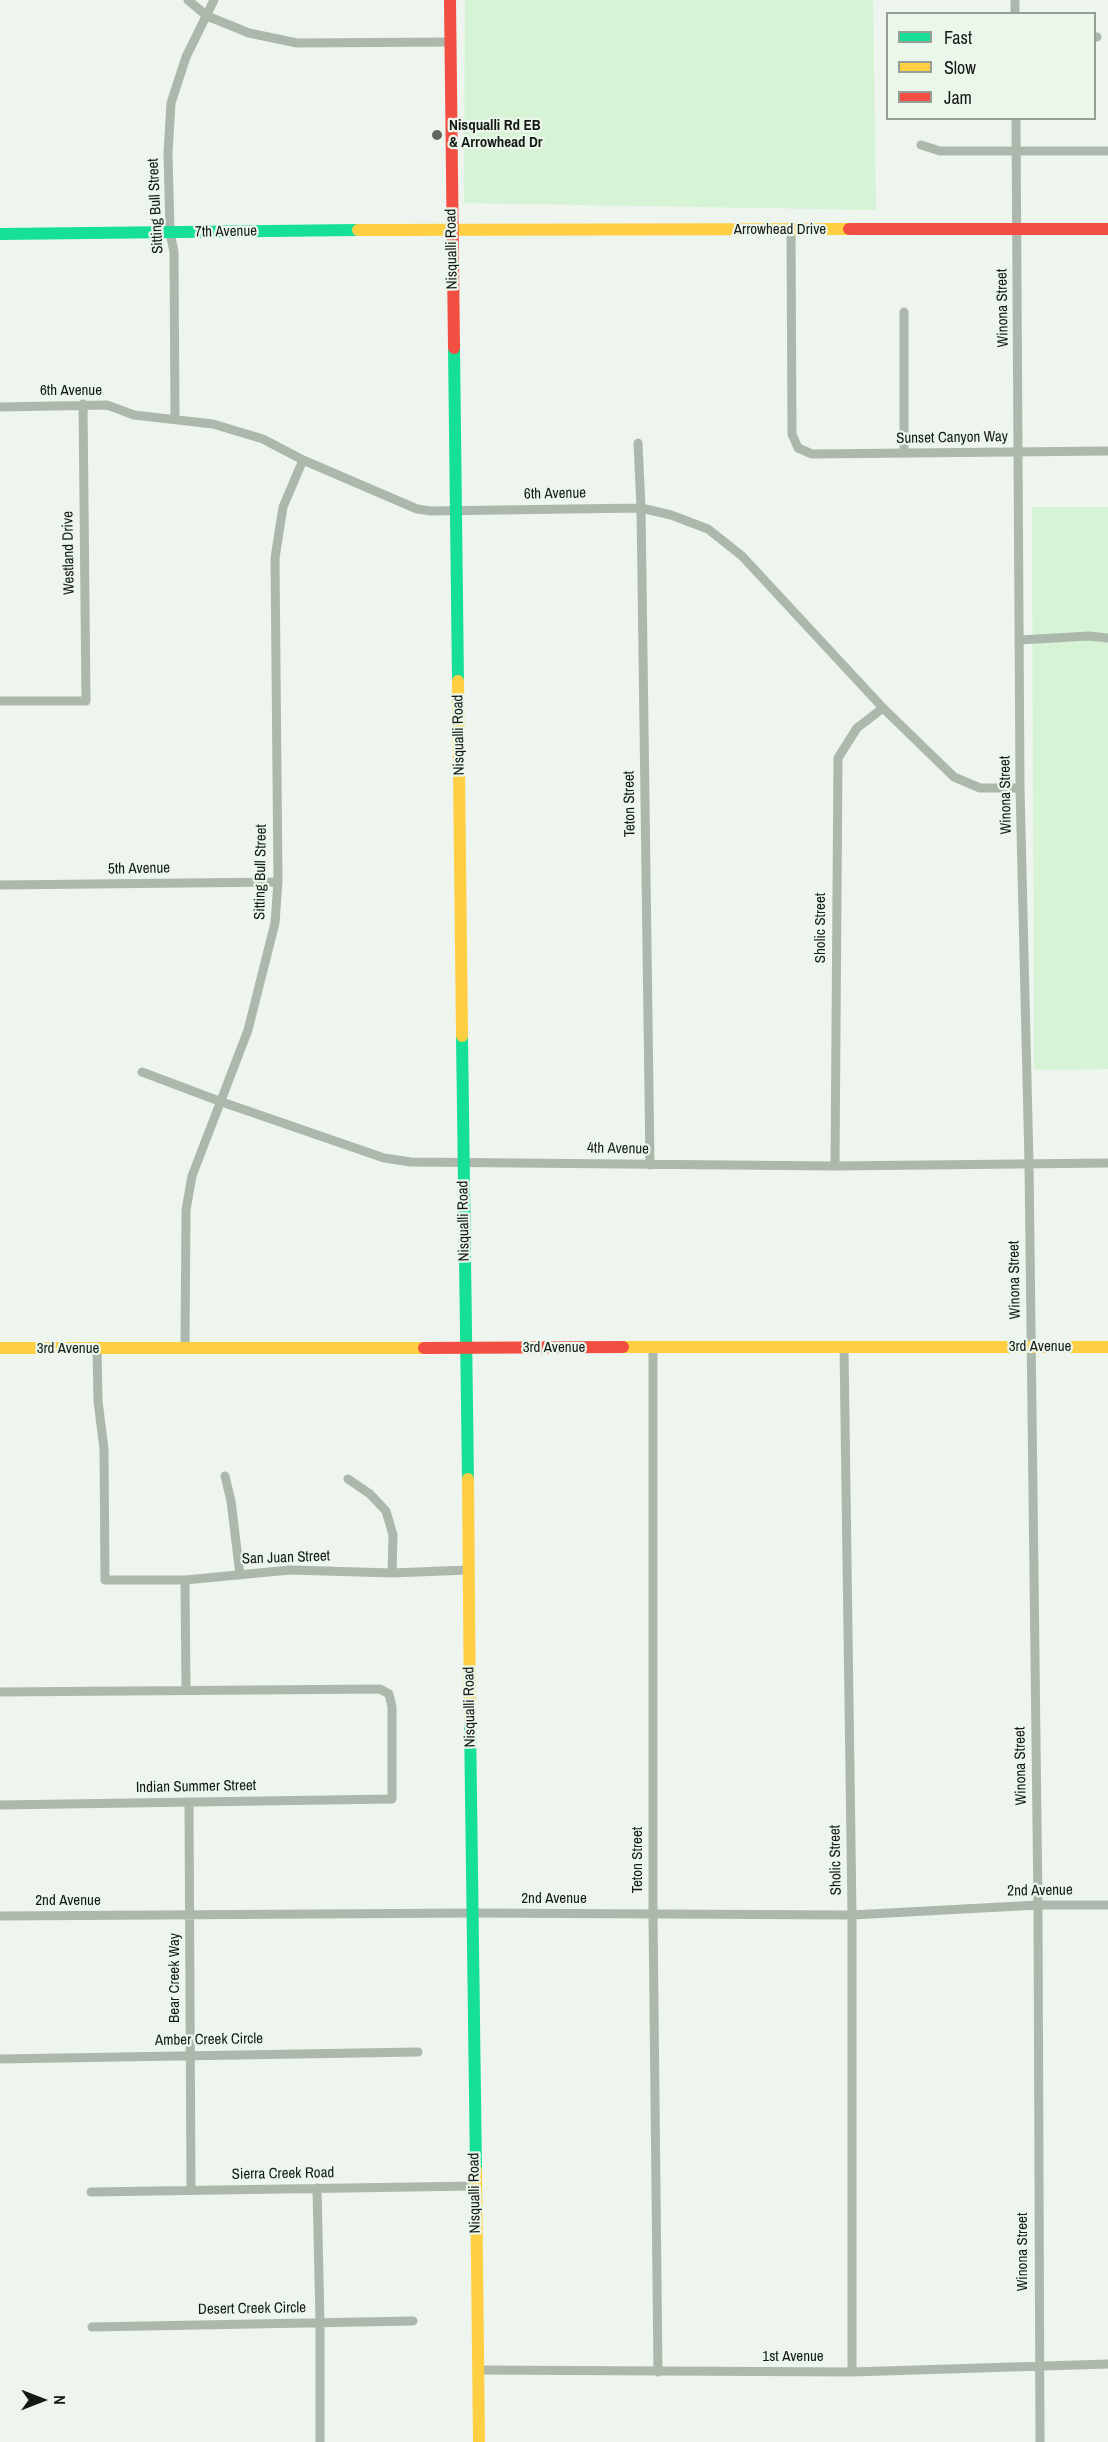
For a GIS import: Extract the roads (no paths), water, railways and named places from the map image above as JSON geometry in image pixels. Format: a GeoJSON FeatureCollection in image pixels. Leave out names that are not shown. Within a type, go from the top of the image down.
{"type":"FeatureCollection","features":[{"type":"Feature","properties":{"kind":"main road","name":"Nisqualli Road"},"geometry":{"type":"LineString","coordinates":[[450,0],[479,2442]]}},
{"type":"Feature","properties":{"kind":"main road","name":"Arrowhead Drive"},"geometry":{"type":"LineString","coordinates":[[452,230],[1108,229]]}},
{"type":"Feature","properties":{"kind":"main road","name":"7th Avenue"},"geometry":{"type":"LineString","coordinates":[[0,234],[452,230]]}},
{"type":"Feature","properties":{"kind":"main road","name":"3rd Avenue"},"geometry":{"type":"LineString","coordinates":[[0,1348],[1108,1347]]}},
{"type":"Feature","properties":{"kind":"street"},"geometry":{"type":"LineString","coordinates":[[188,0],[207,16],[249,33],[297,43],[451,42]]}},
{"type":"Feature","properties":{"kind":"street","name":"Sitting Bull Street"},"geometry":{"type":"LineString","coordinates":[[175,419],[174,252],[170,232],[168,153],[171,103],[186,57],[214,0]]}},
{"type":"Feature","properties":{"kind":"street","name":"Winona Street"},"geometry":{"type":"LineString","coordinates":[[1016,120],[1020,452],[1020,788],[1029,1163],[1038,1905],[1040,2442]]}},
{"type":"Feature","properties":{"kind":"street"},"geometry":{"type":"LineString","coordinates":[[921,146],[940,151],[1108,151]]}},
{"type":"Feature","properties":{"kind":"street","name":"Sunset Canyon Way"},"geometry":{"type":"LineString","coordinates":[[791,230],[792,434],[798,448],[812,454],[1108,451]]}},
{"type":"Feature","properties":{"kind":"street"},"geometry":{"type":"LineString","coordinates":[[904,312],[904,453]]}},
{"type":"Feature","properties":{"kind":"street","name":"Westland Drive"},"geometry":{"type":"LineString","coordinates":[[0,701],[86,701],[83,404]]}},
{"type":"Feature","properties":{"kind":"street","name":"6th Avenue"},"geometry":{"type":"LineString","coordinates":[[0,407],[107,405],[134,415],[213,424],[263,439],[303,460],[417,508],[432,511],[641,508],[671,515],[708,529],[742,556],[883,708],[954,777],[980,788],[1020,788]]}},
{"type":"Feature","properties":{"kind":"street","name":"Teton Street"},"geometry":{"type":"LineString","coordinates":[[638,443],[641,508],[650,1165]]}},
{"type":"Feature","properties":{"kind":"street","name":"Sitting Bull Street"},"geometry":{"type":"LineString","coordinates":[[185,1347],[186,1210],[192,1176],[248,1030],[275,923],[278,882],[275,558],[283,507],[303,460]]}},
{"type":"Feature","properties":{"kind":"street"},"geometry":{"type":"LineString","coordinates":[[1020,640],[1089,636],[1108,638]]}},
{"type":"Feature","properties":{"kind":"street","name":"Sholic Street"},"geometry":{"type":"LineString","coordinates":[[835,1166],[838,758],[857,728],[883,708]]}},
{"type":"Feature","properties":{"kind":"street","name":"5th Avenue"},"geometry":{"type":"LineString","coordinates":[[0,885],[278,882]]}},
{"type":"Feature","properties":{"kind":"street","name":"4th Avenue"},"geometry":{"type":"LineString","coordinates":[[142,1072],[384,1158],[411,1162],[835,1166],[1108,1163]]}},
{"type":"Feature","properties":{"kind":"street","name":"Sholic Street"},"geometry":{"type":"LineString","coordinates":[[844,1347],[852,1915],[852,2372]]}},
{"type":"Feature","properties":{"kind":"street","name":"Teton Street"},"geometry":{"type":"LineString","coordinates":[[653,1348],[653,1915],[658,2372]]}},
{"type":"Feature","properties":{"kind":"street","name":"San Juan Street"},"geometry":{"type":"LineString","coordinates":[[97,1349],[98,1401],[104,1449],[105,1580],[185,1580],[290,1570],[392,1573],[468,1570]]}},
{"type":"Feature","properties":{"kind":"street"},"geometry":{"type":"LineString","coordinates":[[225,1476],[231,1501],[240,1575]]}},
{"type":"Feature","properties":{"kind":"street"},"geometry":{"type":"LineString","coordinates":[[348,1479],[370,1494],[386,1511],[393,1535],[392,1573]]}},
{"type":"Feature","properties":{"kind":"street"},"geometry":{"type":"LineString","coordinates":[[0,1692],[186,1690],[185,1580]]}},
{"type":"Feature","properties":{"kind":"street","name":"Indian Summer Street"},"geometry":{"type":"LineString","coordinates":[[0,1805],[393,1799],[392,1707],[389,1694],[380,1689],[186,1690]]}},
{"type":"Feature","properties":{"kind":"street","name":"Bear Creek Way"},"geometry":{"type":"LineString","coordinates":[[189,1802],[191,2190]]}},
{"type":"Feature","properties":{"kind":"street","name":"2nd Avenue"},"geometry":{"type":"LineString","coordinates":[[0,1916],[472,1913],[852,1915],[1038,1905],[1108,1905]]}},
{"type":"Feature","properties":{"kind":"street","name":"Amber Creek Circle"},"geometry":{"type":"LineString","coordinates":[[0,2059],[418,2052]]}},
{"type":"Feature","properties":{"kind":"street","name":"Sierra Creek Road"},"geometry":{"type":"LineString","coordinates":[[91,2192],[476,2186]]}},
{"type":"Feature","properties":{"kind":"street"},"geometry":{"type":"LineString","coordinates":[[316,2188],[320,2323],[320,2442]]}},
{"type":"Feature","properties":{"kind":"street","name":"Desert Creek Circle"},"geometry":{"type":"LineString","coordinates":[[92,2327],[413,2321]]}},
{"type":"Feature","properties":{"kind":"street","name":"1st Avenue"},"geometry":{"type":"LineString","coordinates":[[477,2370],[852,2372],[1108,2364]]}},
{"type":"Feature","properties":{"kind":"place","name":"Nisqualli Rd EB & Arrowhead Dr"},"geometry":{"type":"Point","coordinates":[437,135]}}]}
